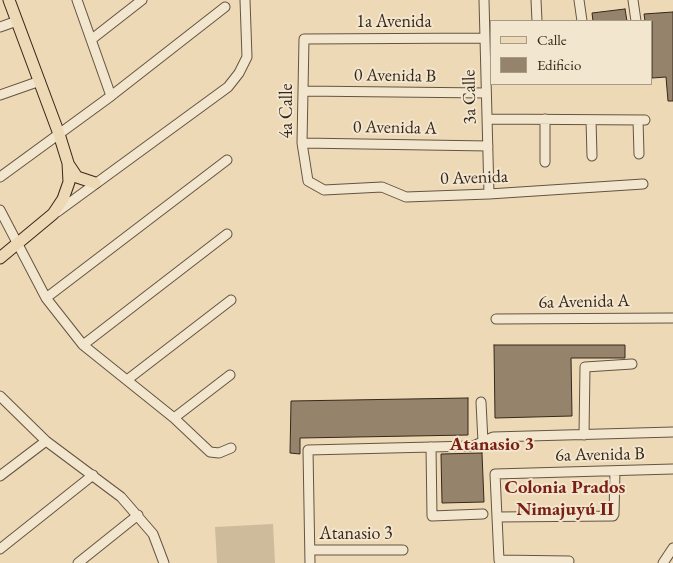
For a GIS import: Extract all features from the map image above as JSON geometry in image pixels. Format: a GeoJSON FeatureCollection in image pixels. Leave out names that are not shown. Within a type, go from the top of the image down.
{"type":"FeatureCollection","features":[{"type":"Feature","properties":{"kind":"main road"},"geometry":{"type":"LineString","coordinates":[[0,258],[53,214],[67,192],[69,182],[68,163],[59,134],[9,0]]}},
{"type":"Feature","properties":{"kind":"main road"},"geometry":{"type":"LineString","coordinates":[[68,163],[77,177],[95,183]]}},
{"type":"Feature","properties":{"kind":"street"},"geometry":{"type":"LineString","coordinates":[[77,0],[111,96]]}},
{"type":"Feature","properties":{"kind":"street"},"geometry":{"type":"LineString","coordinates":[[92,40],[142,0]]}},
{"type":"Feature","properties":{"kind":"street"},"geometry":{"type":"LineString","coordinates":[[53,214],[228,87],[239,73],[247,57],[245,0]]}},
{"type":"Feature","properties":{"kind":"street","name":"3a Calle"},"geometry":{"type":"LineString","coordinates":[[484,0],[485,38],[489,70],[486,93],[489,194]]}},
{"type":"Feature","properties":{"kind":"street"},"geometry":{"type":"LineString","coordinates":[[536,0],[537,20]]}},
{"type":"Feature","properties":{"kind":"street"},"geometry":{"type":"LineString","coordinates":[[579,0],[582,20]]}},
{"type":"Feature","properties":{"kind":"street"},"geometry":{"type":"LineString","coordinates":[[633,0],[636,20]]}},
{"type":"Feature","properties":{"kind":"street"},"geometry":{"type":"LineString","coordinates":[[0,177],[111,96],[225,7]]}},
{"type":"Feature","properties":{"kind":"street"},"geometry":{"type":"LineString","coordinates":[[0,27],[17,21]]}},
{"type":"Feature","properties":{"kind":"street","name":"1a Avenida"},"geometry":{"type":"LineString","coordinates":[[304,39],[485,38]]}},
{"type":"Feature","properties":{"kind":"street","name":"4a Calle"},"geometry":{"type":"LineString","coordinates":[[304,39],[302,143],[306,178],[309,182]]}},
{"type":"Feature","properties":{"kind":"street"},"geometry":{"type":"LineString","coordinates":[[0,95],[40,81]]}},
{"type":"Feature","properties":{"kind":"street","name":"0 Avenida B"},"geometry":{"type":"LineString","coordinates":[[303,91],[486,93]]}},
{"type":"Feature","properties":{"kind":"street"},"geometry":{"type":"LineString","coordinates":[[487,119],[641,120],[639,154]]}},
{"type":"Feature","properties":{"kind":"street"},"geometry":{"type":"LineString","coordinates":[[545,119],[545,162]]}},
{"type":"Feature","properties":{"kind":"street"},"geometry":{"type":"LineString","coordinates":[[591,120],[592,156]]}},
{"type":"Feature","properties":{"kind":"street","name":"0 Avenida A"},"geometry":{"type":"LineString","coordinates":[[302,143],[488,146]]}},
{"type":"Feature","properties":{"kind":"street"},"geometry":{"type":"LineString","coordinates":[[46,298],[227,160]]}},
{"type":"Feature","properties":{"kind":"street","name":"0 Avenida"},"geometry":{"type":"LineString","coordinates":[[309,182],[325,190],[382,187],[406,197],[489,194],[643,184]]}},
{"type":"Feature","properties":{"kind":"street"},"geometry":{"type":"LineString","coordinates":[[0,210],[46,298],[83,345],[174,418],[210,452],[219,452],[231,448]]}},
{"type":"Feature","properties":{"kind":"street"},"geometry":{"type":"LineString","coordinates":[[83,345],[227,234]]}},
{"type":"Feature","properties":{"kind":"street"},"geometry":{"type":"LineString","coordinates":[[127,380],[231,300]]}},
{"type":"Feature","properties":{"kind":"street","name":"6a Avenida A"},"geometry":{"type":"LineString","coordinates":[[496,320],[673,318]]}},
{"type":"Feature","properties":{"kind":"street"},"geometry":{"type":"LineString","coordinates":[[584,435],[585,367],[632,364]]}},
{"type":"Feature","properties":{"kind":"street"},"geometry":{"type":"LineString","coordinates":[[174,418],[230,375]]}},
{"type":"Feature","properties":{"kind":"street"},"geometry":{"type":"LineString","coordinates":[[2,401],[46,441],[121,497],[138,515],[158,542],[164,563]]}},
{"type":"Feature","properties":{"kind":"street"},"geometry":{"type":"LineString","coordinates":[[481,402],[483,442]]}},
{"type":"Feature","properties":{"kind":"street"},"geometry":{"type":"LineString","coordinates":[[310,563],[308,450],[473,446],[493,437],[673,432]]}},
{"type":"Feature","properties":{"kind":"street"},"geometry":{"type":"LineString","coordinates":[[0,476],[46,441]]}},
{"type":"Feature","properties":{"kind":"street"},"geometry":{"type":"LineString","coordinates":[[432,447],[432,516],[483,514]]}},
{"type":"Feature","properties":{"kind":"street","name":"6a Avenida B"},"geometry":{"type":"LineString","coordinates":[[497,517],[494,478],[497,472],[673,469]]}},
{"type":"Feature","properties":{"kind":"street"},"geometry":{"type":"LineString","coordinates":[[569,561],[501,561],[498,557],[497,517],[612,516],[614,514],[615,471]]}},
{"type":"Feature","properties":{"kind":"street"},"geometry":{"type":"LineString","coordinates":[[0,549],[92,475]]}},
{"type":"Feature","properties":{"kind":"street"},"geometry":{"type":"LineString","coordinates":[[83,562],[138,515]]}},
{"type":"Feature","properties":{"kind":"street"},"geometry":{"type":"LineString","coordinates":[[668,561],[673,548]]}},
{"type":"Feature","properties":{"kind":"street","name":"Atanasio 3"},"geometry":{"type":"LineString","coordinates":[[310,550],[403,550]]}},
{"type":"Feature","properties":{"kind":"shaded area"},"geometry":{"type":"Polygon","coordinates":[[[273,524],[275,563],[217,563],[215,527],[273,524]]]}},
{"type":"Feature","properties":{"kind":"building"},"geometry":{"type":"Polygon","coordinates":[[[625,9],[627,20],[593,20],[592,13],[625,9]]]}},
{"type":"Feature","properties":{"kind":"building"},"geometry":{"type":"Polygon","coordinates":[[[673,12],[673,101],[668,101],[666,77],[653,78],[653,20],[645,20],[644,14],[673,12]]]}},
{"type":"Feature","properties":{"kind":"building"},"geometry":{"type":"Polygon","coordinates":[[[494,345],[625,345],[625,358],[571,358],[572,416],[495,418],[494,345]]]}},
{"type":"Feature","properties":{"kind":"building"},"geometry":{"type":"Polygon","coordinates":[[[468,398],[468,435],[300,438],[300,454],[290,453],[291,401],[468,398]]]}},
{"type":"Feature","properties":{"kind":"building"},"geometry":{"type":"Polygon","coordinates":[[[482,453],[484,502],[442,503],[441,454],[482,453]]]}},
{"type":"Feature","properties":{"kind":"district","name":"Atanasio 3"},"geometry":{"type":"Point","coordinates":[492,445]}},
{"type":"Feature","properties":{"kind":"district","name":"Colonia Prados Nimajuyú II"},"geometry":{"type":"Point","coordinates":[565,499]}}]}
